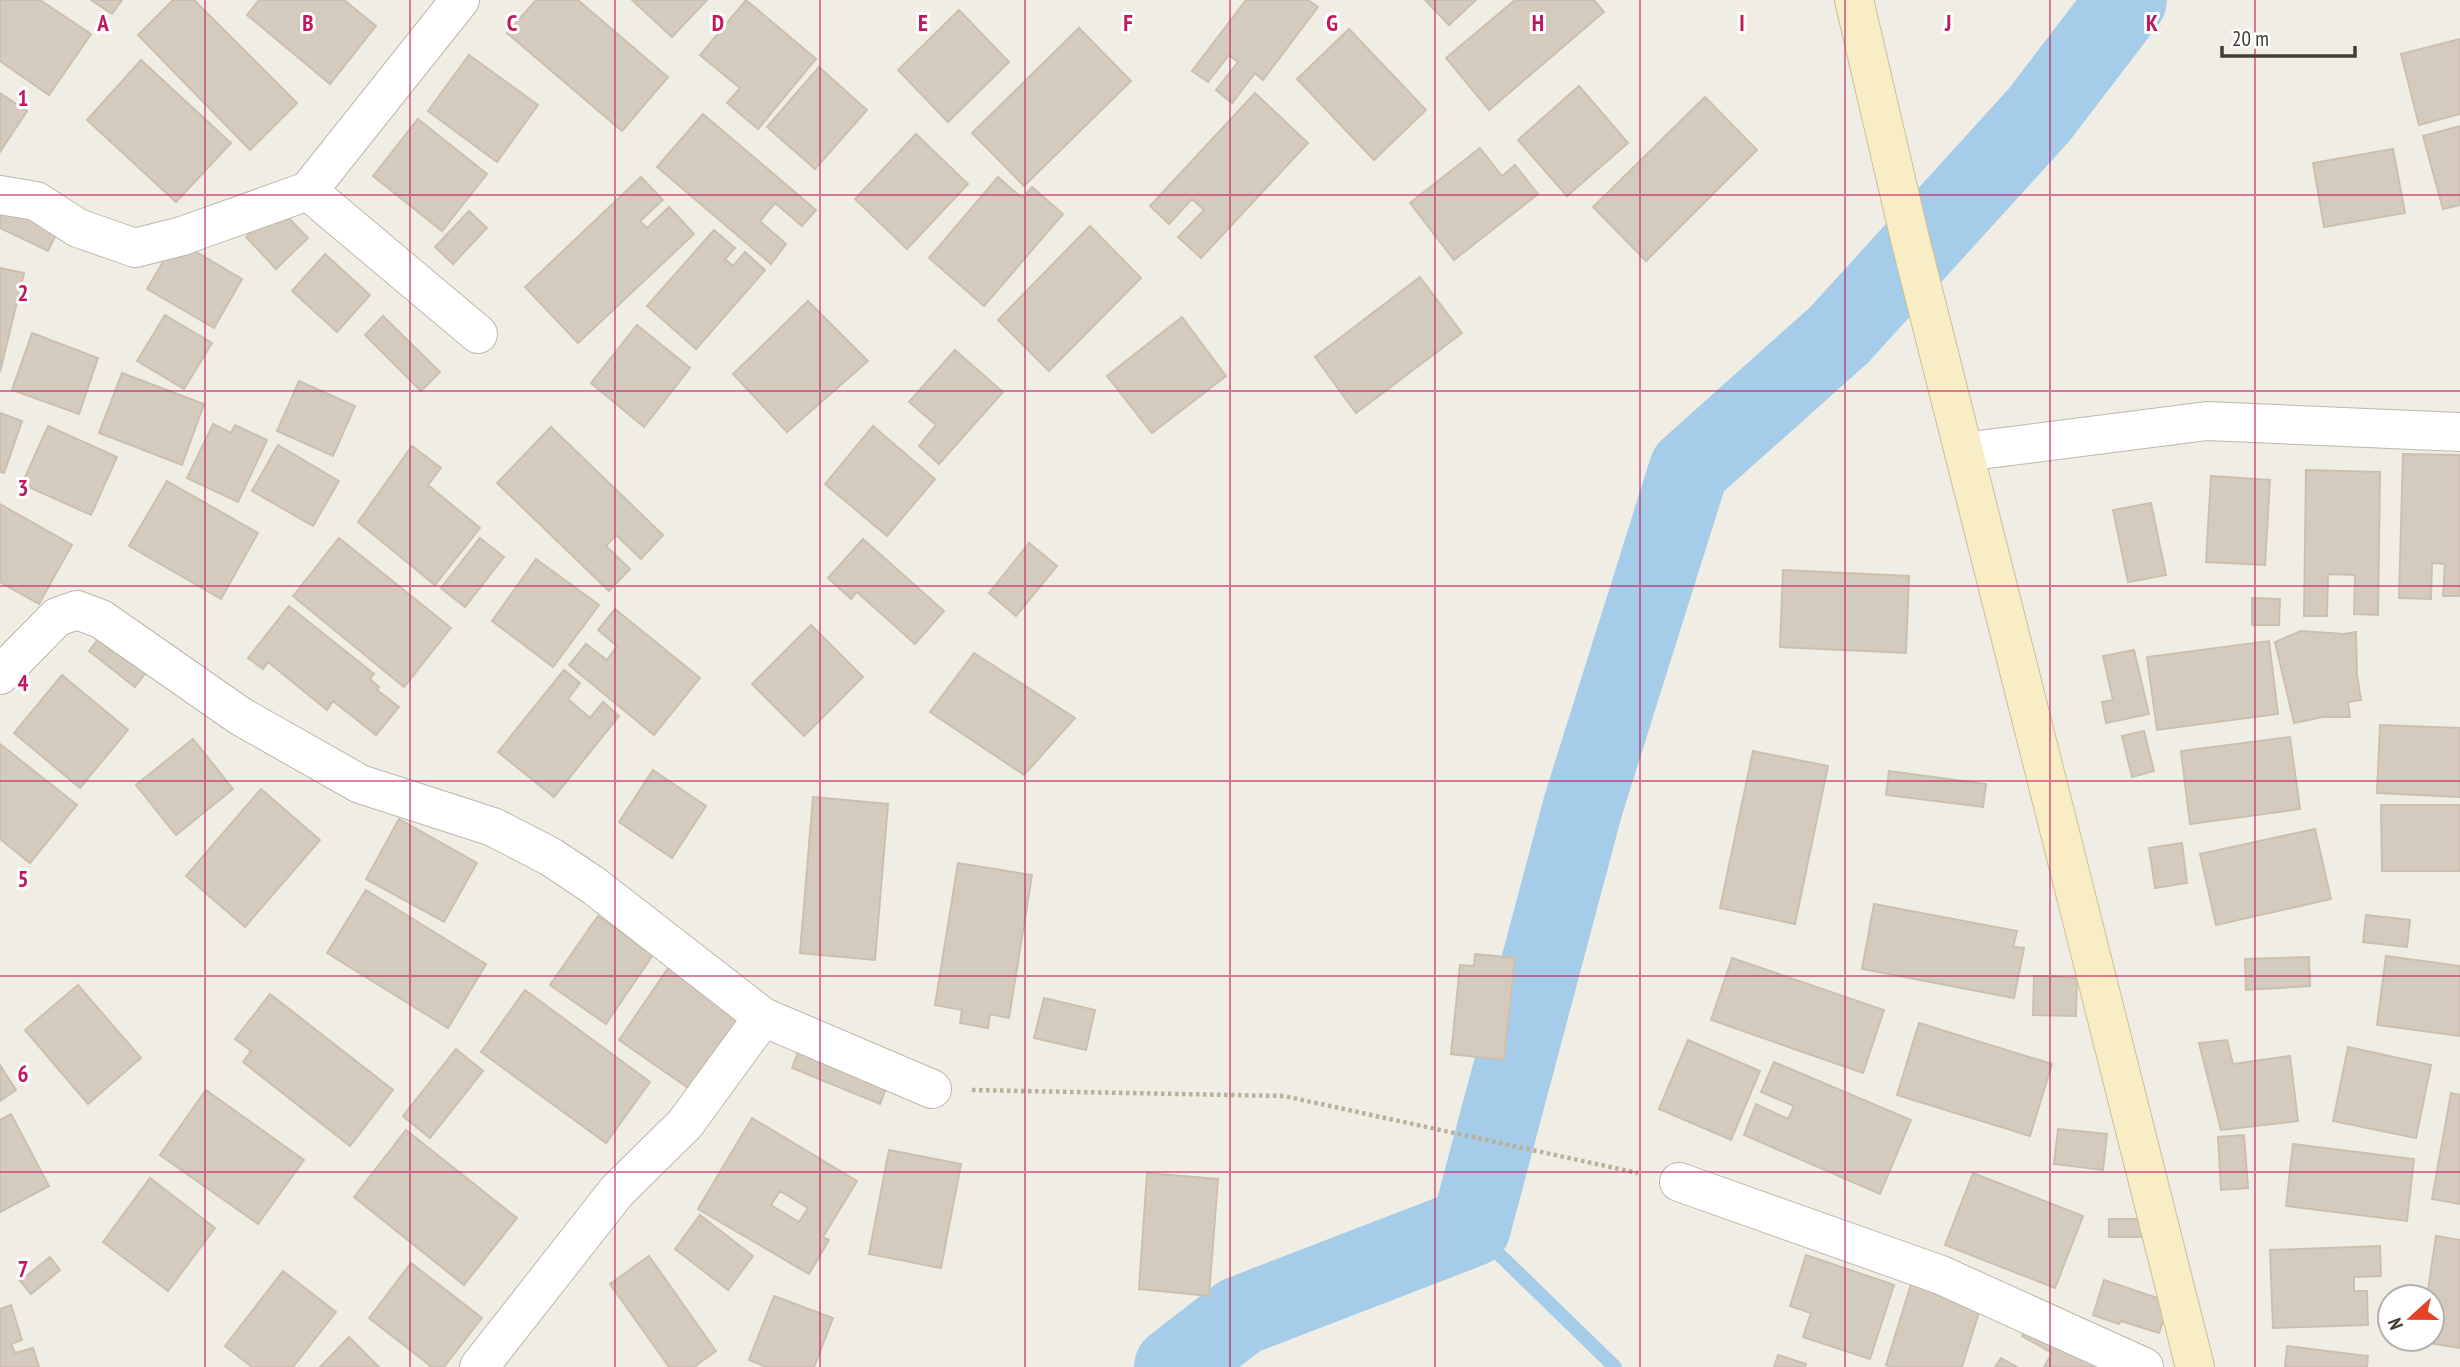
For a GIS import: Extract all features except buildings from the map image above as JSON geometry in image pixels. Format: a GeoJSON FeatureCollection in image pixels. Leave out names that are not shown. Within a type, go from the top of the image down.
{"type":"FeatureCollection","features":[{"type":"Feature","properties":{"kind":"main road"},"geometry":{"type":"LineString","coordinates":[[1854,0],[1910,239],[2195,1367]]}},
{"type":"Feature","properties":{"kind":"street"},"geometry":{"type":"LineString","coordinates":[[0,195],[36,201],[78,228],[135,248],[182,236],[308,191],[460,0]]}},
{"type":"Feature","properties":{"kind":"street"},"geometry":{"type":"LineString","coordinates":[[308,191],[478,334]]}},
{"type":"Feature","properties":{"kind":"street"},"geometry":{"type":"LineString","coordinates":[[1964,452],[2207,421],[2460,432]]}},
{"type":"Feature","properties":{"kind":"street"},"geometry":{"type":"LineString","coordinates":[[0,675],[57,617],[78,610],[101,619],[240,716],[360,784],[494,827],[551,857],[593,885],[763,1017],[932,1089]]}},
{"type":"Feature","properties":{"kind":"street"},"geometry":{"type":"LineString","coordinates":[[479,1367],[617,1191],[685,1124],[763,1017]]}},
{"type":"Feature","properties":{"kind":"street"},"geometry":{"type":"LineString","coordinates":[[1679,1182],[1941,1275],[2144,1367]]}},
{"type":"Feature","properties":{"kind":"path"},"geometry":{"type":"LineString","coordinates":[[932,1089],[1284,1096],[1679,1182]]}},
{"type":"Feature","properties":{"kind":"waterway"},"geometry":{"type":"LineString","coordinates":[[1174,1367],[1240,1316],[1471,1227],[1583,806],[1689,469],[1839,335],[2039,115],[2127,0]]}},
{"type":"Feature","properties":{"kind":"waterway"},"geometry":{"type":"LineString","coordinates":[[1471,1227],[1615,1367]]}}]}
